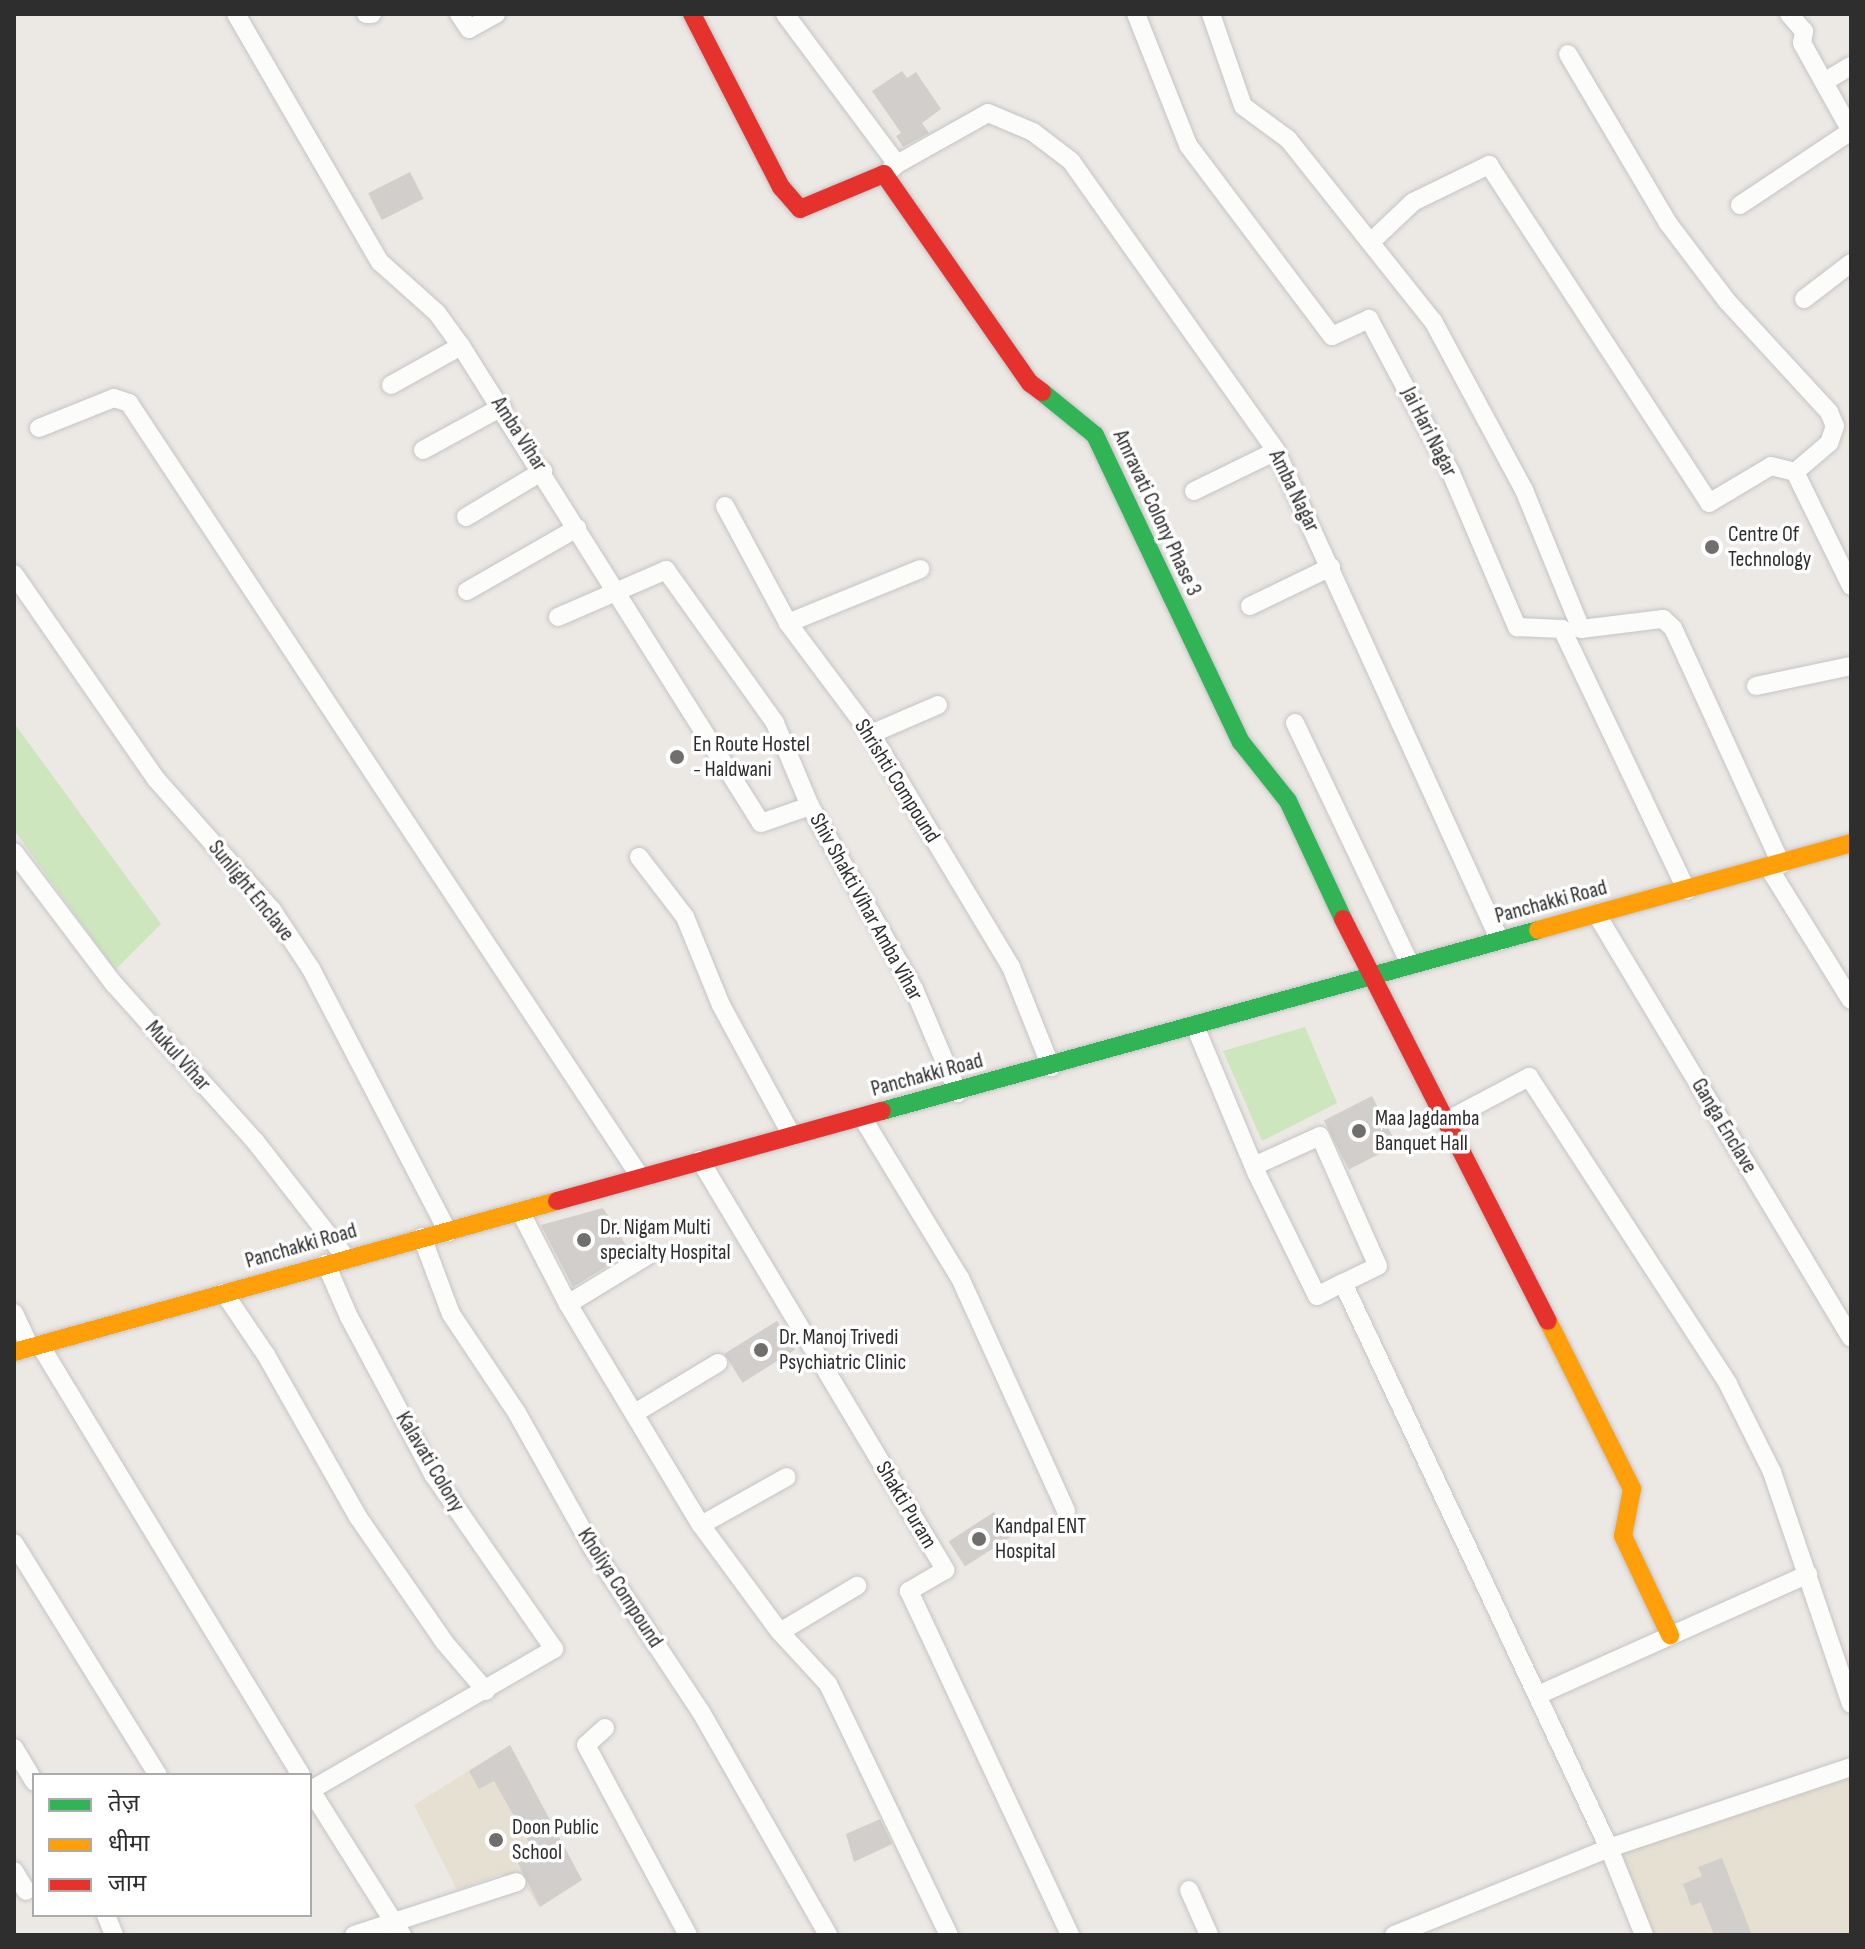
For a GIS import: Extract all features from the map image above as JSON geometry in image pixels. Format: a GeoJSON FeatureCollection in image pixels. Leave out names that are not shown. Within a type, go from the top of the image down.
{"type":"FeatureCollection","features":[{"type":"Feature","properties":{"kind":"street","name":"Amba Vihar"},"geometry":{"type":"LineString","coordinates":[[236,14],[380,262],[437,313],[461,346],[543,471],[761,823],[810,806]]}},
{"type":"Feature","properties":{"kind":"street"},"geometry":{"type":"LineString","coordinates":[[366,14],[372,14]]}},
{"type":"Feature","properties":{"kind":"street"},"geometry":{"type":"LineString","coordinates":[[459,14],[469,29],[496,14]]}},
{"type":"Feature","properties":{"kind":"street"},"geometry":{"type":"LineString","coordinates":[[692,14],[781,187],[800,209],[891,169],[785,14]]}},
{"type":"Feature","properties":{"kind":"street"},"geometry":{"type":"LineString","coordinates":[[1211,14],[1243,106],[1288,139],[1373,240],[1433,321],[1516,477],[1565,579],[1572,629],[1687,891]]}},
{"type":"Feature","properties":{"kind":"street"},"geometry":{"type":"LineString","coordinates":[[1740,205],[1851,131],[1802,43],[1804,31],[1789,14]]}},
{"type":"Feature","properties":{"kind":"street","name":"Jai Hari Nagar"},"geometry":{"type":"LineString","coordinates":[[1143,17],[1188,145],[1332,336],[1369,319],[1451,473],[1517,627],[1572,629]]}},
{"type":"Feature","properties":{"kind":"street"},"geometry":{"type":"LineString","coordinates":[[1568,54],[1668,223],[1727,301],[1829,412],[1835,426],[1829,443],[1795,472]]}},
{"type":"Feature","properties":{"kind":"street"},"geometry":{"type":"LineString","coordinates":[[1824,82],[1851,66]]}},
{"type":"Feature","properties":{"kind":"street","name":"Amba Nagar"},"geometry":{"type":"LineString","coordinates":[[891,169],[988,113],[1033,132],[1071,161],[1276,451],[1500,941]]}},
{"type":"Feature","properties":{"kind":"street"},"geometry":{"type":"LineString","coordinates":[[1373,240],[1413,202],[1489,165],[1709,503],[1771,466],[1795,472],[1851,586]]}},
{"type":"Feature","properties":{"kind":"street","name":"Amravati Colony Phase 3"},"geometry":{"type":"LineString","coordinates":[[891,169],[1030,383],[1095,435],[1241,742],[1288,801],[1369,975],[1448,1120],[1632,1489],[1623,1536],[1670,1635]]}},
{"type":"Feature","properties":{"kind":"street"},"geometry":{"type":"LineString","coordinates":[[1804,299],[1851,263]]}},
{"type":"Feature","properties":{"kind":"street"},"geometry":{"type":"LineString","coordinates":[[391,385],[461,346]]}},
{"type":"Feature","properties":{"kind":"street"},"geometry":{"type":"LineString","coordinates":[[39,428],[114,398],[129,403],[639,1175]]}},
{"type":"Feature","properties":{"kind":"street"},"geometry":{"type":"LineString","coordinates":[[423,450],[502,407]]}},
{"type":"Feature","properties":{"kind":"street"},"geometry":{"type":"LineString","coordinates":[[1194,491],[1276,451]]}},
{"type":"Feature","properties":{"kind":"street"},"geometry":{"type":"LineString","coordinates":[[466,517],[543,471]]}},
{"type":"Feature","properties":{"kind":"street","name":"Shrishti Compound"},"geometry":{"type":"LineString","coordinates":[[725,506],[788,623],[871,734],[1011,967],[1051,1067]]}},
{"type":"Feature","properties":{"kind":"street"},"geometry":{"type":"LineString","coordinates":[[467,591],[577,528]]}},
{"type":"Feature","properties":{"kind":"street"},"geometry":{"type":"LineString","coordinates":[[1250,606],[1331,567]]}},
{"type":"Feature","properties":{"kind":"street"},"geometry":{"type":"LineString","coordinates":[[788,623],[920,569]]}},
{"type":"Feature","properties":{"kind":"street","name":"Shiv Shakti Vihar Amba Vihar"},"geometry":{"type":"LineString","coordinates":[[617,593],[666,570],[775,723],[810,806],[914,989],[958,1093]]}},
{"type":"Feature","properties":{"kind":"street","name":"Sunlight Enclave"},"geometry":{"type":"LineString","coordinates":[[14,574],[156,779],[272,910],[311,969],[448,1232]]}},
{"type":"Feature","properties":{"kind":"street"},"geometry":{"type":"LineString","coordinates":[[558,617],[617,593]]}},
{"type":"Feature","properties":{"kind":"street"},"geometry":{"type":"LineString","coordinates":[[1572,629],[1663,619],[1673,628],[1775,866],[1851,1000]]}},
{"type":"Feature","properties":{"kind":"street"},"geometry":{"type":"LineString","coordinates":[[1756,686],[1851,666]]}},
{"type":"Feature","properties":{"kind":"street"},"geometry":{"type":"LineString","coordinates":[[871,734],[938,705]]}},
{"type":"Feature","properties":{"kind":"street"},"geometry":{"type":"LineString","coordinates":[[1295,723],[1410,964]]}},
{"type":"Feature","properties":{"kind":"street","name":"Panchakki Road"},"geometry":{"type":"LineString","coordinates":[[28,1349],[448,1232],[639,1175],[958,1093],[1369,975],[1687,891],[1851,843]]}},
{"type":"Feature","properties":{"kind":"street","name":"Mukul Vihar"},"geometry":{"type":"LineString","coordinates":[[14,852],[114,984],[255,1141],[346,1258]]}},
{"type":"Feature","properties":{"kind":"street"},"geometry":{"type":"LineString","coordinates":[[639,857],[685,917],[721,1005],[792,1136]]}},
{"type":"Feature","properties":{"kind":"street","name":"Ganga Enclave"},"geometry":{"type":"LineString","coordinates":[[1597,915],[1851,1338]]}},
{"type":"Feature","properties":{"kind":"street"},"geometry":{"type":"LineString","coordinates":[[1195,1026],[1254,1166],[1317,1296],[1378,1266],[1320,1136],[1254,1166]]}},
{"type":"Feature","properties":{"kind":"street"},"geometry":{"type":"LineString","coordinates":[[1448,1120],[1529,1077],[1728,1384],[1772,1472],[1851,1704]]}},
{"type":"Feature","properties":{"kind":"street"},"geometry":{"type":"LineString","coordinates":[[862,1117],[960,1278],[1066,1511]]}},
{"type":"Feature","properties":{"kind":"street","name":"Shakti Puram"},"geometry":{"type":"LineString","coordinates":[[700,1160],[945,1570],[909,1591],[1070,1935]]}},
{"type":"Feature","properties":{"kind":"street"},"geometry":{"type":"LineString","coordinates":[[520,1211],[568,1304],[701,1525],[780,1632],[828,1684],[949,1935]]}},
{"type":"Feature","properties":{"kind":"street","name":"Kholiya Compound"},"geometry":{"type":"LineString","coordinates":[[422,1237],[451,1314],[517,1413],[593,1549],[701,1712],[828,1935]]}},
{"type":"Feature","properties":{"kind":"street"},"geometry":{"type":"LineString","coordinates":[[568,1304],[650,1254]]}},
{"type":"Feature","properties":{"kind":"street","name":"Kalavati Colony"},"geometry":{"type":"LineString","coordinates":[[326,1264],[349,1317],[434,1476],[554,1649],[486,1691]]}},
{"type":"Feature","properties":{"kind":"street"},"geometry":{"type":"LineString","coordinates":[[1343,1283],[1609,1848],[1644,1935]]}},
{"type":"Feature","properties":{"kind":"street"},"geometry":{"type":"LineString","coordinates":[[224,1293],[266,1355],[358,1517],[445,1643],[486,1691],[312,1788]]}},
{"type":"Feature","properties":{"kind":"street"},"geometry":{"type":"LineString","coordinates":[[14,1313],[28,1349],[297,1773]]}},
{"type":"Feature","properties":{"kind":"street"},"geometry":{"type":"LineString","coordinates":[[635,1413],[718,1363]]}},
{"type":"Feature","properties":{"kind":"street"},"geometry":{"type":"LineString","coordinates":[[701,1525],[787,1477]]}},
{"type":"Feature","properties":{"kind":"street"},"geometry":{"type":"LineString","coordinates":[[14,1543],[157,1773]]}},
{"type":"Feature","properties":{"kind":"street"},"geometry":{"type":"LineString","coordinates":[[1538,1695],[1808,1574]]}},
{"type":"Feature","properties":{"kind":"street"},"geometry":{"type":"LineString","coordinates":[[780,1632],[857,1586]]}},
{"type":"Feature","properties":{"kind":"street"},"geometry":{"type":"LineString","coordinates":[[605,1728],[586,1745],[688,1935]]}},
{"type":"Feature","properties":{"kind":"street"},"geometry":{"type":"LineString","coordinates":[[14,1748],[32,1778]]}},
{"type":"Feature","properties":{"kind":"street"},"geometry":{"type":"LineString","coordinates":[[1394,1935],[1609,1848],[1851,1767]]}},
{"type":"Feature","properties":{"kind":"street"},"geometry":{"type":"LineString","coordinates":[[312,1792],[398,1929]]}},
{"type":"Feature","properties":{"kind":"street"},"geometry":{"type":"LineString","coordinates":[[14,1871],[26,1891]]}},
{"type":"Feature","properties":{"kind":"street"},"geometry":{"type":"LineString","coordinates":[[354,1935],[398,1929],[517,1882]]}},
{"type":"Feature","properties":{"kind":"street"},"geometry":{"type":"LineString","coordinates":[[1189,1890],[1209,1935]]}},
{"type":"Feature","properties":{"kind":"shaded area","name":"Doon Public School"},"geometry":{"type":"Polygon","coordinates":[[[510,1745],[582,1880],[539,1907],[519,1876],[500,1875],[457,1890],[414,1805],[510,1745]]]}},
{"type":"Feature","properties":{"kind":"shaded area"},"geometry":{"type":"Polygon","coordinates":[[[1851,1776],[1851,1935],[1654,1935],[1621,1852],[1851,1776]]]}},
{"type":"Feature","properties":{"kind":"green space"},"geometry":{"type":"Polygon","coordinates":[[[14,723],[161,924],[115,970],[14,830],[14,723]]]}},
{"type":"Feature","properties":{"kind":"green space"},"geometry":{"type":"Polygon","coordinates":[[[1305,1027],[1337,1103],[1262,1141],[1223,1051],[1305,1027]]]}},
{"type":"Feature","properties":{"kind":"building"},"geometry":{"type":"Polygon","coordinates":[[[902,71],[907,78],[916,72],[941,109],[922,123],[929,133],[903,147],[896,136],[901,133],[872,91],[902,71]]]}},
{"type":"Feature","properties":{"kind":"building"},"geometry":{"type":"Polygon","coordinates":[[[410,172],[424,199],[382,220],[368,193],[410,172]]]}},
{"type":"Feature","properties":{"kind":"building","name":"Maa Jagdamba Banquet Hall"},"geometry":{"type":"Polygon","coordinates":[[[1372,1096],[1397,1145],[1349,1170],[1324,1121],[1372,1096]]]}},
{"type":"Feature","properties":{"kind":"building","name":"Dr. Nigam Multi specialty Hospital"},"geometry":{"type":"Polygon","coordinates":[[[603,1208],[630,1252],[573,1287],[541,1225],[603,1208]]]}},
{"type":"Feature","properties":{"kind":"building"},"geometry":{"type":"Polygon","coordinates":[[[777,1321],[795,1350],[742,1383],[724,1354],[777,1321]]]}},
{"type":"Feature","properties":{"kind":"building","name":"Kandpal ENT Hospital"},"geometry":{"type":"Polygon","coordinates":[[[994,1512],[1010,1537],[965,1567],[949,1541],[994,1512]]]}},
{"type":"Feature","properties":{"kind":"building"},"geometry":{"type":"Polygon","coordinates":[[[510,1745],[582,1880],[540,1907],[515,1857],[531,1846],[494,1781],[479,1789],[469,1771],[510,1745]]]}},
{"type":"Feature","properties":{"kind":"building"},"geometry":{"type":"Polygon","coordinates":[[[880,1819],[892,1844],[854,1862],[846,1834],[880,1819]]]}},
{"type":"Feature","properties":{"kind":"building"},"geometry":{"type":"Polygon","coordinates":[[[1722,1858],[1752,1935],[1714,1935],[1701,1902],[1691,1906],[1683,1884],[1702,1876],[1698,1867],[1722,1858]]]}},
{"type":"Feature","properties":{"kind":"traffic: fast"},"geometry":{"type":"LineString","coordinates":[[1042,392],[1095,435],[1241,742],[1288,801],[1343,919]]}},
{"type":"Feature","properties":{"kind":"traffic: fast"},"geometry":{"type":"LineString","coordinates":[[882,1111],[1538,930]]}},
{"type":"Feature","properties":{"kind":"traffic: slow"},"geometry":{"type":"LineString","coordinates":[[1538,930],[1851,843]]}},
{"type":"Feature","properties":{"kind":"traffic: slow"},"geometry":{"type":"LineString","coordinates":[[14,1352],[557,1201]]}},
{"type":"Feature","properties":{"kind":"traffic: slow"},"geometry":{"type":"LineString","coordinates":[[1548,1321],[1632,1489],[1623,1536],[1670,1635]]}},
{"type":"Feature","properties":{"kind":"traffic: jam"},"geometry":{"type":"LineString","coordinates":[[692,14],[781,187],[800,209],[884,174],[1030,383],[1042,392]]}},
{"type":"Feature","properties":{"kind":"traffic: jam"},"geometry":{"type":"LineString","coordinates":[[1343,919],[1548,1321]]}},
{"type":"Feature","properties":{"kind":"traffic: jam"},"geometry":{"type":"LineString","coordinates":[[557,1201],[882,1111]]}},
{"type":"Feature","properties":{"kind":"place","name":"Centre Of Technology"},"geometry":{"type":"Point","coordinates":[1712,547]}},
{"type":"Feature","properties":{"kind":"place","name":"En Route Hostel - Haldwani"},"geometry":{"type":"Point","coordinates":[677,757]}},
{"type":"Feature","properties":{"kind":"place","name":"Maa Jagdamba Banquet Hall"},"geometry":{"type":"Point","coordinates":[1359,1131]}},
{"type":"Feature","properties":{"kind":"place","name":"Dr. Nigam Multi specialty Hospital"},"geometry":{"type":"Point","coordinates":[584,1240]}},
{"type":"Feature","properties":{"kind":"place","name":"Dr. Manoj Trivedi Psychiatric Clinic"},"geometry":{"type":"Point","coordinates":[761,1350]}},
{"type":"Feature","properties":{"kind":"place","name":"Kandpal ENT Hospital"},"geometry":{"type":"Point","coordinates":[979,1539]}},
{"type":"Feature","properties":{"kind":"place","name":"Doon Public School"},"geometry":{"type":"Point","coordinates":[496,1840]}}]}
